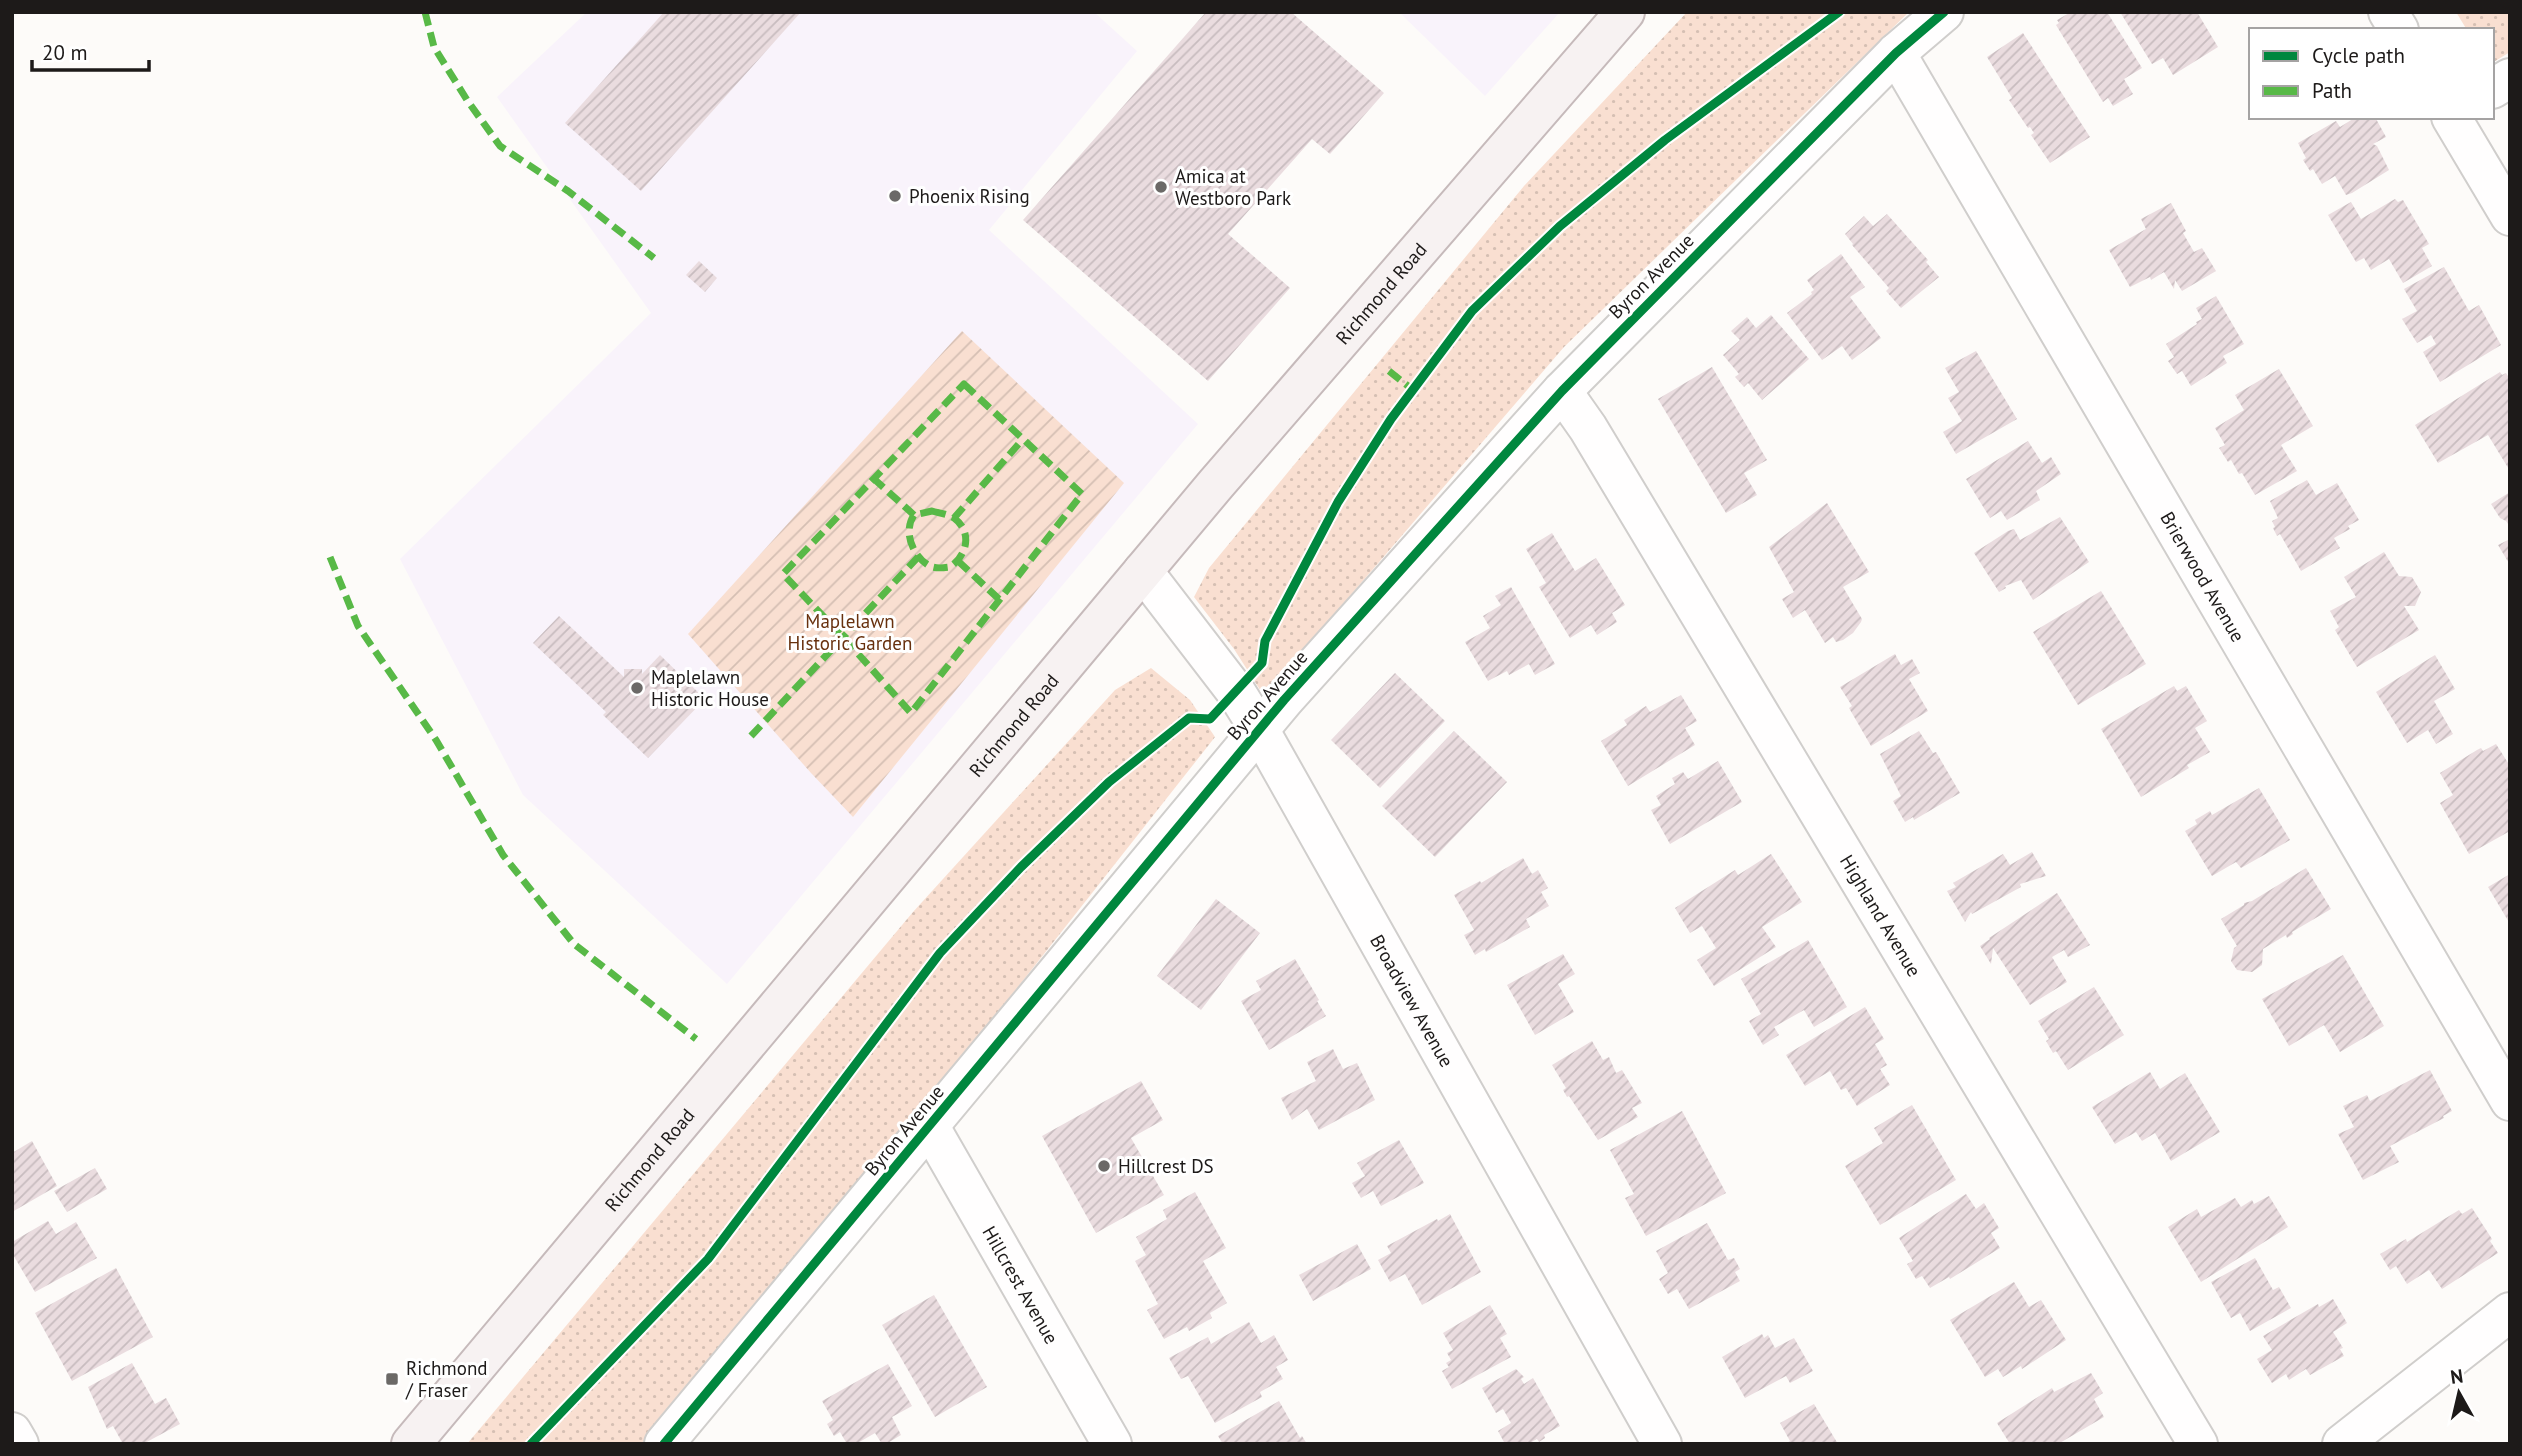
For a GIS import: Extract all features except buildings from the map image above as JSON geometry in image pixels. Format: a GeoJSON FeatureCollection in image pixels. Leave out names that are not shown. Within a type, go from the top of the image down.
{"type":"FeatureCollection","features":[{"type":"Feature","properties":{"kind":"main road","name":"Richmond Road"},"geometry":{"type":"LineString","coordinates":[[411,1444],[1268,423],[1625,12]]}},
{"type":"Feature","properties":{"kind":"street","name":"Byron Avenue"},"geometry":{"type":"LineString","coordinates":[[664,1444],[1259,729],[1562,391],[1896,52],[1944,12]]}},
{"type":"Feature","properties":{"kind":"street"},"geometry":{"type":"LineString","coordinates":[[2388,12],[2398,28]]}},
{"type":"Feature","properties":{"kind":"street","name":"Brierwood Avenue"},"geometry":{"type":"LineString","coordinates":[[1896,52],[2510,1101]]}},
{"type":"Feature","properties":{"kind":"street"},"geometry":{"type":"LineString","coordinates":[[2494,88],[2510,78]]}},
{"type":"Feature","properties":{"kind":"street"},"geometry":{"type":"LineString","coordinates":[[2452,119],[2510,216]]}},
{"type":"Feature","properties":{"kind":"street","name":"Highland Avenue"},"geometry":{"type":"LineString","coordinates":[[1562,391],[1595,439],[2198,1444]]}},
{"type":"Feature","properties":{"kind":"street","name":"Broadview Avenue"},"geometry":{"type":"LineString","coordinates":[[1143,571],[1236,692],[1259,729],[1662,1444]]}},
{"type":"Feature","properties":{"kind":"street","name":"Hillcrest Avenue"},"geometry":{"type":"LineString","coordinates":[[930,1126],[1112,1444]]}},
{"type":"Feature","properties":{"kind":"street"},"geometry":{"type":"LineString","coordinates":[[2343,1444],[2510,1312]]}},
{"type":"Feature","properties":{"kind":"street"},"geometry":{"type":"LineString","coordinates":[[12,1432],[19,1444]]}},
{"type":"Feature","properties":{"kind":"shaded area"},"geometry":{"type":"Polygon","coordinates":[[[587,12],[1094,12],[1137,51],[989,230],[1198,424],[727,984],[523,795],[400,559],[651,313],[497,97],[587,12]]]}},
{"type":"Feature","properties":{"kind":"shaded area"},"geometry":{"type":"Polygon","coordinates":[[[1399,12],[1560,12],[1485,96],[1399,12]]]}},
{"type":"Feature","properties":{"kind":"green space"},"geometry":{"type":"Polygon","coordinates":[[[1687,12],[1909,12],[1564,347],[1264,696],[1234,649],[1194,597],[1209,568],[1524,186],[1687,12]]]}},
{"type":"Feature","properties":{"kind":"green space"},"geometry":{"type":"Polygon","coordinates":[[[2456,12],[2510,12],[2510,52],[2494,62],[2494,28],[2466,28],[2456,12]]]}},
{"type":"Feature","properties":{"kind":"green space","name":"Maplelawn Historic Garden"},"geometry":{"type":"Polygon","coordinates":[[[962,331],[1124,483],[853,817],[688,634],[962,331]]]}},
{"type":"Feature","properties":{"kind":"green space"},"geometry":{"type":"Polygon","coordinates":[[[1151,668],[1190,700],[1215,737],[929,1100],[641,1444],[467,1444],[913,912],[1115,690],[1151,668]]]}},
{"type":"Feature","properties":{"kind":"marked path"},"geometry":{"type":"LineString","coordinates":[[425,12],[434,47],[500,146],[568,191],[654,258]]}},
{"type":"Feature","properties":{"kind":"marked path"},"geometry":{"type":"LineString","coordinates":[[1389,371],[1413,390]]}},
{"type":"Feature","properties":{"kind":"marked path"},"geometry":{"type":"LineString","coordinates":[[964,384],[1082,494],[911,713],[783,574],[964,384]]}},
{"type":"Feature","properties":{"kind":"marked path"},"geometry":{"type":"LineString","coordinates":[[954,518],[1023,439]]}},
{"type":"Feature","properties":{"kind":"marked path"},"geometry":{"type":"LineString","coordinates":[[873,478],[914,515]]}},
{"type":"Feature","properties":{"kind":"marked path"},"geometry":{"type":"LineString","coordinates":[[932,511],[954,518],[964,530],[964,550],[950,567],[936,568],[928,565],[922,561],[911,542],[909,528],[914,515],[932,511]]}},
{"type":"Feature","properties":{"kind":"marked path"},"geometry":{"type":"LineString","coordinates":[[751,736],[919,556]]}},
{"type":"Feature","properties":{"kind":"marked path"},"geometry":{"type":"LineString","coordinates":[[330,557],[358,626],[436,740],[503,855],[574,944],[696,1039]]}},
{"type":"Feature","properties":{"kind":"marked path"},"geometry":{"type":"LineString","coordinates":[[958,561],[1000,600]]}},
{"type":"Feature","properties":{"kind":"cycle path"},"geometry":{"type":"LineString","coordinates":[[531,1444],[708,1259],[940,953],[1021,867],[1109,782],[1189,718],[1210,719],[1262,663],[1265,641],[1338,502],[1391,419],[1472,311],[1560,226],[1665,140],[1839,12]]}},
{"type":"Feature","properties":{"kind":"cycle path"},"geometry":{"type":"LineString","coordinates":[[664,1444],[1284,700],[1562,391],[1896,53],[1944,12]]}},
{"type":"Feature","properties":{"kind":"place","name":"Amica at Westboro Park"},"geometry":{"type":"Point","coordinates":[1161,187]}},
{"type":"Feature","properties":{"kind":"place","name":"Phoenix Rising"},"geometry":{"type":"Point","coordinates":[895,196]}},
{"type":"Feature","properties":{"kind":"place","name":"Maplelawn Historic House"},"geometry":{"type":"Point","coordinates":[637,688]}},
{"type":"Feature","properties":{"kind":"place","name":"Hillcrest DS"},"geometry":{"type":"Point","coordinates":[1104,1166]}},
{"type":"Feature","properties":{"kind":"place","name":"Richmond / Fraser"},"geometry":{"type":"Point","coordinates":[392,1379]}}]}
